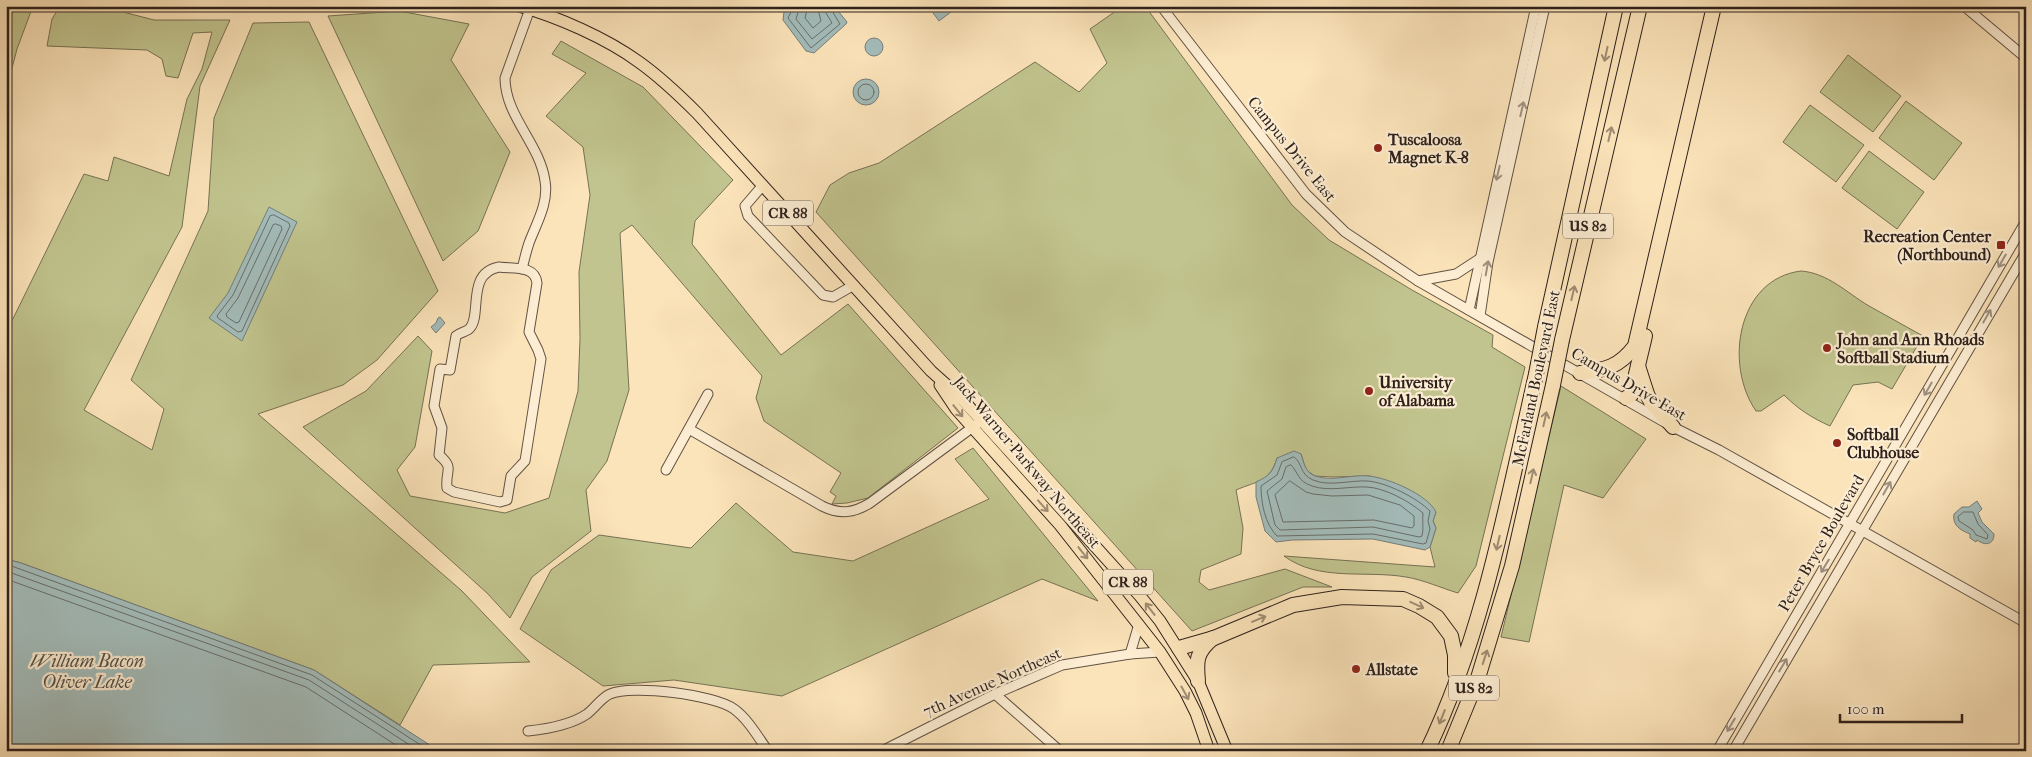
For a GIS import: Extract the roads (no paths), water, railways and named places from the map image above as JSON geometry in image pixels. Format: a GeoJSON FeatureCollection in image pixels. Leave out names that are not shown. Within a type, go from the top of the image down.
{"type":"FeatureCollection","features":[{"type":"Feature","properties":{"kind":"highway","name":"McFarland Boulevard East"},"geometry":{"type":"LineString","coordinates":[[1427,751],[1456,684],[1492,569],[1616,6]]}},
{"type":"Feature","properties":{"kind":"highway","name":"McFarland Boulevard East"},"geometry":{"type":"LineString","coordinates":[[1448,751],[1478,678],[1512,566],[1562,340],[1640,6]]}},
{"type":"Feature","properties":{"kind":"highway"},"geometry":{"type":"LineString","coordinates":[[1626,398],[1626,385],[1714,6]]}},
{"type":"Feature","properties":{"kind":"highway"},"geometry":{"type":"LineString","coordinates":[[1626,398],[1631,395],[1720,6]]}},
{"type":"Feature","properties":{"kind":"highway"},"geometry":{"type":"LineString","coordinates":[[1580,373],[1596,372],[1614,366],[1625,359],[1635,346]]}},
{"type":"Feature","properties":{"kind":"highway"},"geometry":{"type":"LineString","coordinates":[[1638,365],[1646,394],[1674,427]]}},
{"type":"Feature","properties":{"kind":"highway"},"geometry":{"type":"LineString","coordinates":[[1179,648],[1214,638],[1293,605],[1342,597],[1403,600],[1419,606],[1437,617],[1451,636],[1455,655],[1456,684]]}},
{"type":"Feature","properties":{"kind":"highway"},"geometry":{"type":"LineString","coordinates":[[1198,681],[1196,662],[1202,647],[1214,638]]}},
{"type":"Feature","properties":{"kind":"main road","name":"Jack Warner Parkway Northeast"},"geometry":{"type":"LineString","coordinates":[[527,7],[589,34],[638,61],[686,102],[930,371],[982,420],[1033,486],[1066,523],[1140,596],[1179,648]]}},
{"type":"Feature","properties":{"kind":"main road","name":"Jack Warner Parkway Northeast"},"geometry":{"type":"LineString","coordinates":[[930,371],[972,428],[1033,486]]}},
{"type":"Feature","properties":{"kind":"main road","name":"Jack Warner Parkway Northeast"},"geometry":{"type":"LineString","coordinates":[[1066,523],[1160,652],[1185,691],[1196,713],[1209,751]]}},
{"type":"Feature","properties":{"kind":"main road","name":"7th Avenue Northeast"},"geometry":{"type":"LineString","coordinates":[[1160,652],[1179,648]]}},
{"type":"Feature","properties":{"kind":"main road","name":"CR 88"},"geometry":{"type":"LineString","coordinates":[[1179,648],[1198,681],[1227,751]]}},
{"type":"Feature","properties":{"kind":"street","name":"Campus Drive East"},"geometry":{"type":"LineString","coordinates":[[1161,6],[1306,194],[1326,216],[1352,237],[1418,281],[1674,427],[2026,623]]}},
{"type":"Feature","properties":{"kind":"street"},"geometry":{"type":"LineString","coordinates":[[1469,310],[1536,6]]}},
{"type":"Feature","properties":{"kind":"street"},"geometry":{"type":"LineString","coordinates":[[1480,316],[1488,262],[1545,6]]}},
{"type":"Feature","properties":{"kind":"street"},"geometry":{"type":"LineString","coordinates":[[1964,6],[2026,58]]}},
{"type":"Feature","properties":{"kind":"street"},"geometry":{"type":"LineString","coordinates":[[522,269],[545,196],[546,182],[542,167],[505,90],[505,78],[527,7]]}},
{"type":"Feature","properties":{"kind":"street"},"geometry":{"type":"LineString","coordinates":[[763,185],[745,206],[748,216],[823,295],[833,297],[854,285]]}},
{"type":"Feature","properties":{"kind":"street","name":"Peter Bryce Boulevard"},"geometry":{"type":"LineString","coordinates":[[1717,751],[2026,221]]}},
{"type":"Feature","properties":{"kind":"street","name":"Peter Bryce Boulevard"},"geometry":{"type":"LineString","coordinates":[[1733,751],[2026,252]]}},
{"type":"Feature","properties":{"kind":"street"},"geometry":{"type":"LineString","coordinates":[[1418,281],[1456,274],[1479,259]]}},
{"type":"Feature","properties":{"kind":"street"},"geometry":{"type":"LineString","coordinates":[[494,268],[522,269],[530,270],[536,276],[537,282],[529,332],[538,350],[540,359],[525,461],[511,476],[507,500],[500,502],[450,491],[447,484],[449,465],[438,451],[442,428],[434,406],[440,369],[450,370],[456,336],[468,330],[473,323],[480,283],[484,276],[494,268]]}},
{"type":"Feature","properties":{"kind":"street"},"geometry":{"type":"LineString","coordinates":[[666,470],[708,394]]}},
{"type":"Feature","properties":{"kind":"street"},"geometry":{"type":"LineString","coordinates":[[690,429],[822,506],[842,513],[852,512],[870,503],[982,420]]}},
{"type":"Feature","properties":{"kind":"street"},"geometry":{"type":"LineString","coordinates":[[1130,654],[1140,624]]}},
{"type":"Feature","properties":{"kind":"street","name":"7th Avenue Northeast"},"geometry":{"type":"LineString","coordinates":[[882,751],[995,694],[1062,665],[1130,654],[1160,652]]}},
{"type":"Feature","properties":{"kind":"street"},"geometry":{"type":"LineString","coordinates":[[528,731],[549,729],[577,719],[610,694],[619,691],[658,691],[707,697],[734,708],[768,751]]}},
{"type":"Feature","properties":{"kind":"street"},"geometry":{"type":"LineString","coordinates":[[995,694],[1060,751]]}},
{"type":"Feature","properties":{"kind":"water"},"geometry":{"type":"Polygon","coordinates":[[[791,6],[834,6],[847,22],[814,53],[806,51],[783,20],[784,12],[791,6]]]}},
{"type":"Feature","properties":{"kind":"water"},"geometry":{"type":"Polygon","coordinates":[[[928,6],[959,6],[939,21],[928,6]]]}},
{"type":"Feature","properties":{"kind":"water"},"geometry":{"type":"Polygon","coordinates":[[[870,38],[878,38],[883,43],[881,54],[870,56],[865,51],[865,43],[870,38]]]}},
{"type":"Feature","properties":{"kind":"water"},"geometry":{"type":"Polygon","coordinates":[[[866,79],[876,82],[879,92],[876,102],[866,105],[856,102],[853,92],[856,82],[866,79]]]}},
{"type":"Feature","properties":{"kind":"water"},"geometry":{"type":"Polygon","coordinates":[[[269,207],[297,222],[242,341],[209,318],[228,293],[269,207]]]}},
{"type":"Feature","properties":{"kind":"water"},"geometry":{"type":"Polygon","coordinates":[[[440,317],[445,323],[436,333],[431,327],[440,317]]]}},
{"type":"Feature","properties":{"kind":"water"},"geometry":{"type":"Polygon","coordinates":[[[1294,451],[1301,454],[1307,470],[1315,476],[1322,478],[1377,477],[1416,493],[1431,505],[1436,512],[1433,521],[1436,528],[1430,547],[1425,550],[1373,539],[1292,540],[1276,542],[1265,531],[1256,497],[1256,482],[1270,473],[1277,458],[1294,451]]]}},
{"type":"Feature","properties":{"kind":"water"},"geometry":{"type":"Polygon","coordinates":[[[1977,501],[1982,509],[1978,513],[1982,522],[1994,534],[1994,538],[1988,543],[1977,540],[1976,542],[1970,538],[1970,534],[1958,527],[1954,521],[1954,514],[1962,507],[1969,507],[1977,501]]]}},
{"type":"Feature","properties":{"kind":"water","name":"William Bacon Oliver Lake"},"geometry":{"type":"Polygon","coordinates":[[[6,559],[314,670],[439,751],[6,751],[6,559]]]}},
{"type":"Feature","properties":{"kind":"place","name":"Tuscaloosa Magnet K-8"},"geometry":{"type":"Point","coordinates":[1378,148]}},
{"type":"Feature","properties":{"kind":"place","name":"Recreation Center (Northbound)"},"geometry":{"type":"Point","coordinates":[2001,245]}},
{"type":"Feature","properties":{"kind":"place","name":"John and Ann Rhoads Softball Stadium"},"geometry":{"type":"Point","coordinates":[1827,348]}},
{"type":"Feature","properties":{"kind":"place","name":"University of Alabama"},"geometry":{"type":"Point","coordinates":[1369,391]}},
{"type":"Feature","properties":{"kind":"place","name":"Softball Clubhouse"},"geometry":{"type":"Point","coordinates":[1837,443]}},
{"type":"Feature","properties":{"kind":"place","name":"Allstate"},"geometry":{"type":"Point","coordinates":[1356,669]}}]}
